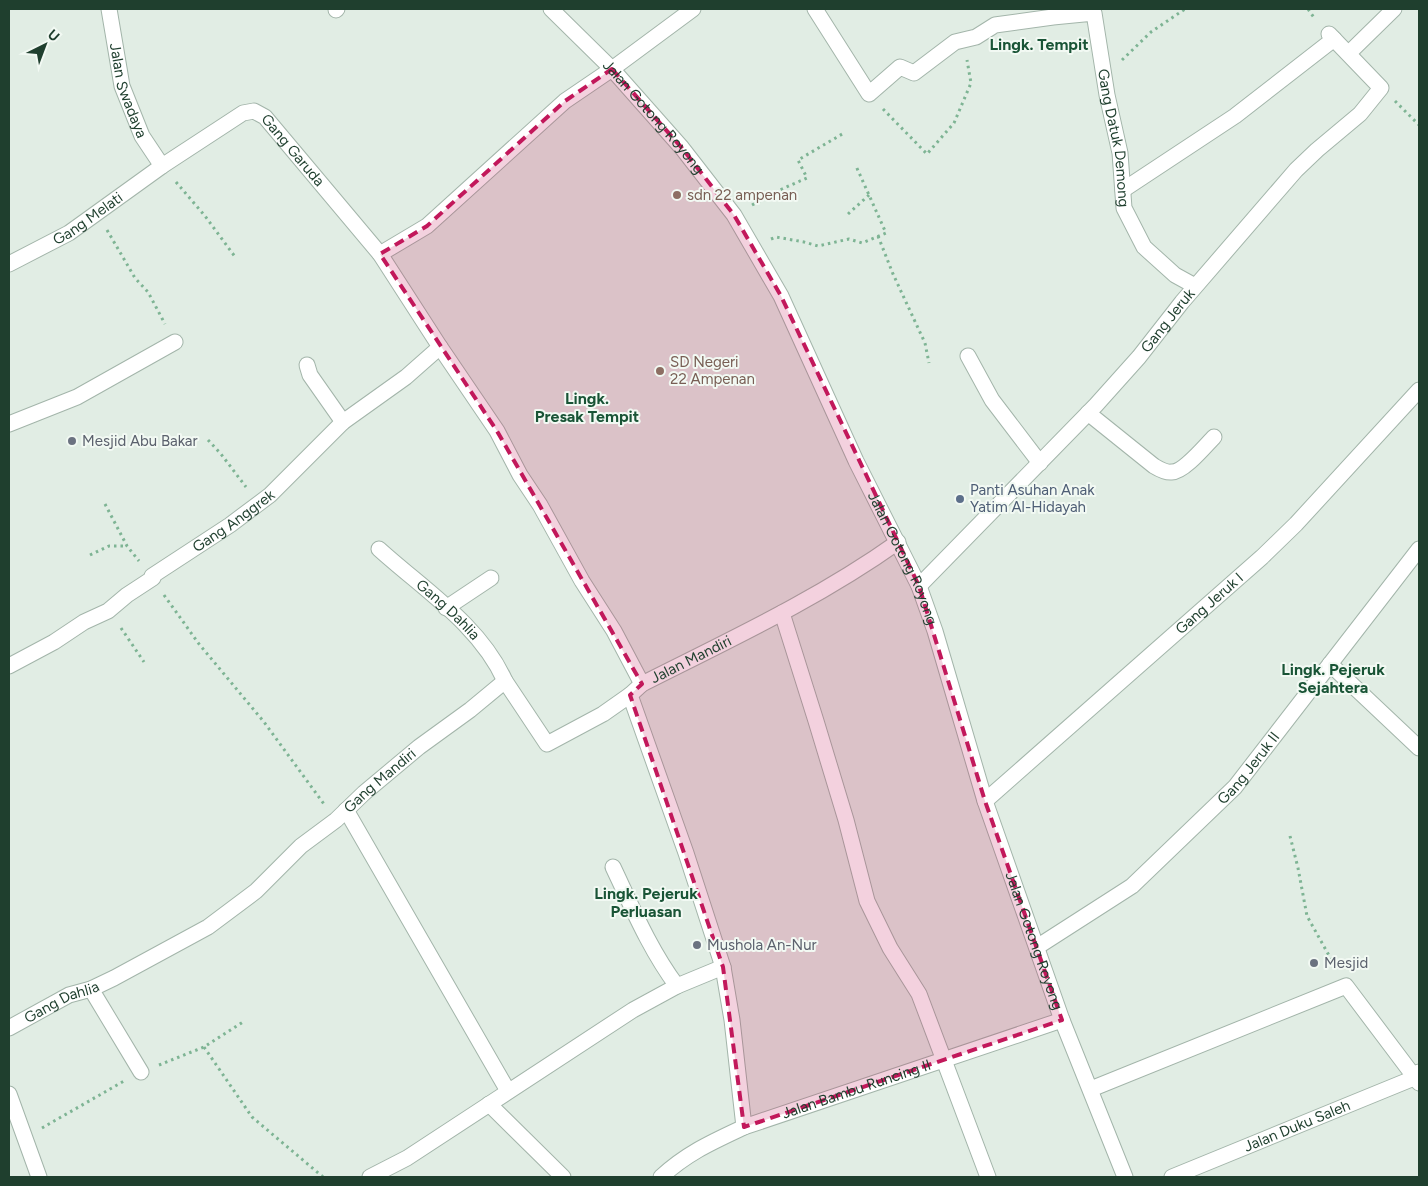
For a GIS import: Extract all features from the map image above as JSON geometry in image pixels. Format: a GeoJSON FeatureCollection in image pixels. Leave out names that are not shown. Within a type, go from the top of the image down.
{"type":"FeatureCollection","features":[{"type":"Feature","properties":{"kind":"street","name":"Jalan Swadaya"},"geometry":{"type":"LineString","coordinates":[[109,9],[122,86],[142,136],[162,166]]}},
{"type":"Feature","properties":{"kind":"street","name":"Jalan Gotong Royong"},"geometry":{"type":"LineString","coordinates":[[551,9],[612,70],[682,148],[734,214],[781,296],[856,461],[898,542],[918,586],[935,630],[985,801],[1062,1020],[1125,1177]]}},
{"type":"Feature","properties":{"kind":"street"},"geometry":{"type":"LineString","coordinates":[[380,254],[427,226],[566,101],[612,70],[693,9]]}},
{"type":"Feature","properties":{"kind":"street"},"geometry":{"type":"LineString","coordinates":[[816,9],[869,94]]}},
{"type":"Feature","properties":{"kind":"street"},"geometry":{"type":"LineString","coordinates":[[1349,54],[1394,9]]}},
{"type":"Feature","properties":{"kind":"street","name":"Gang Datuk Demong"},"geometry":{"type":"LineString","coordinates":[[869,94],[900,67],[914,73],[955,42],[976,37],[995,25],[1053,16],[1094,13],[1102,70],[1120,153],[1124,208],[1144,247],[1175,275],[1195,286]]}},
{"type":"Feature","properties":{"kind":"street"},"geometry":{"type":"LineString","coordinates":[[1123,190],[1235,116],[1331,37],[1381,88]]}},
{"type":"Feature","properties":{"kind":"street","name":"Gang Jeruk"},"geometry":{"type":"LineString","coordinates":[[918,586],[1088,413],[1139,357],[1195,286],[1296,170],[1360,114],[1381,88]]}},
{"type":"Feature","properties":{"kind":"street","name":"Gang Garuda"},"geometry":{"type":"LineString","coordinates":[[162,166],[243,113],[254,111],[265,117],[380,254],[497,431],[520,476],[540,505],[582,581],[614,631],[642,684]]}},
{"type":"Feature","properties":{"kind":"street","name":"Gang Melati"},"geometry":{"type":"LineString","coordinates":[[9,264],[68,233],[162,166]]}},
{"type":"Feature","properties":{"kind":"street"},"geometry":{"type":"LineString","coordinates":[[10,424],[77,397],[175,342]]}},
{"type":"Feature","properties":{"kind":"street","name":"Gang Anggrek"},"geometry":{"type":"LineString","coordinates":[[9,666],[54,642],[84,622],[108,611],[127,595],[153,578],[152,576],[230,525],[270,495],[343,422],[406,376],[440,347]]}},
{"type":"Feature","properties":{"kind":"street"},"geometry":{"type":"LineString","coordinates":[[968,356],[992,400],[1040,463]]}},
{"type":"Feature","properties":{"kind":"street"},"geometry":{"type":"LineString","coordinates":[[307,365],[310,375],[343,422]]}},
{"type":"Feature","properties":{"kind":"street","name":"Gang Jeruk I"},"geometry":{"type":"LineString","coordinates":[[985,801],[1262,557],[1296,524],[1419,390]]}},
{"type":"Feature","properties":{"kind":"street"},"geometry":{"type":"LineString","coordinates":[[1088,413],[1154,466],[1172,473],[1180,470],[1214,436]]}},
{"type":"Feature","properties":{"kind":"street","name":"Jalan Mandiri"},"geometry":{"type":"LineString","coordinates":[[630,695],[642,684],[782,613],[869,562],[898,542]]}},
{"type":"Feature","properties":{"kind":"street","name":"Gang Dahlia"},"geometry":{"type":"LineString","coordinates":[[379,549],[446,608],[488,650],[505,680]]}},
{"type":"Feature","properties":{"kind":"street","name":"Gang Jeruk II"},"geometry":{"type":"LineString","coordinates":[[1037,947],[1132,886],[1235,787],[1419,549]]}},
{"type":"Feature","properties":{"kind":"street"},"geometry":{"type":"LineString","coordinates":[[446,608],[491,578]]}},
{"type":"Feature","properties":{"kind":"street"},"geometry":{"type":"LineString","coordinates":[[782,613],[822,739],[867,901],[890,948],[919,994],[988,1177]]}},
{"type":"Feature","properties":{"kind":"street"},"geometry":{"type":"LineString","coordinates":[[1330,664],[1419,748]]}},
{"type":"Feature","properties":{"kind":"street"},"geometry":{"type":"LineString","coordinates":[[505,680],[548,744],[603,714],[630,695],[686,853],[723,967],[732,1020],[744,1127]]}},
{"type":"Feature","properties":{"kind":"street","name":"Gang Mandiri"},"geometry":{"type":"LineString","coordinates":[[114,978],[208,927],[256,890],[301,846],[341,815],[419,747],[470,710],[505,680]]}},
{"type":"Feature","properties":{"kind":"street"},"geometry":{"type":"LineString","coordinates":[[341,815],[508,1091]]}},
{"type":"Feature","properties":{"kind":"street"},"geometry":{"type":"LineString","coordinates":[[613,867],[665,971],[677,986]]}},
{"type":"Feature","properties":{"kind":"street"},"geometry":{"type":"LineString","coordinates":[[370,1177],[407,1158],[633,1010],[677,986],[723,967]]}},
{"type":"Feature","properties":{"kind":"street","name":"Gang Dahlia"},"geometry":{"type":"LineString","coordinates":[[9,1028],[69,995],[92,989],[114,978]]}},
{"type":"Feature","properties":{"kind":"street"},"geometry":{"type":"LineString","coordinates":[[1091,1089],[1346,986],[1418,1078]]}},
{"type":"Feature","properties":{"kind":"street"},"geometry":{"type":"LineString","coordinates":[[92,989],[141,1072]]}},
{"type":"Feature","properties":{"kind":"street","name":"Jalan Bambu Runcing II"},"geometry":{"type":"LineString","coordinates":[[661,1177],[675,1164],[699,1148],[744,1127],[1062,1020]]}},
{"type":"Feature","properties":{"kind":"street","name":"Jalan Duku Saleh"},"geometry":{"type":"LineString","coordinates":[[1172,1177],[1418,1078]]}},
{"type":"Feature","properties":{"kind":"street"},"geometry":{"type":"LineString","coordinates":[[9,1094],[39,1177]]}},
{"type":"Feature","properties":{"kind":"street"},"geometry":{"type":"LineString","coordinates":[[489,1104],[563,1177]]}},
{"type":"Feature","properties":{"kind":"path"},"geometry":{"type":"LineString","coordinates":[[1102,70],[1126,58],[1135,46],[1151,32],[1185,9]]}},
{"type":"Feature","properties":{"kind":"path"},"geometry":{"type":"LineString","coordinates":[[869,94],[927,154],[954,123],[971,83],[964,40]]}},
{"type":"Feature","properties":{"kind":"path"},"geometry":{"type":"LineString","coordinates":[[1381,88],[1419,125]]}},
{"type":"Feature","properties":{"kind":"path"},"geometry":{"type":"LineString","coordinates":[[734,214],[807,178],[798,160],[844,133]]}},
{"type":"Feature","properties":{"kind":"path"},"geometry":{"type":"LineString","coordinates":[[162,166],[205,216],[236,258]]}},
{"type":"Feature","properties":{"kind":"path"},"geometry":{"type":"LineString","coordinates":[[754,250],[776,236],[818,246],[849,239],[862,243],[886,233],[856,166]]}},
{"type":"Feature","properties":{"kind":"path"},"geometry":{"type":"LineString","coordinates":[[848,214],[870,195]]}},
{"type":"Feature","properties":{"kind":"path"},"geometry":{"type":"LineString","coordinates":[[97,212],[135,278],[148,292],[175,342]]}},
{"type":"Feature","properties":{"kind":"path"},"geometry":{"type":"LineString","coordinates":[[878,236],[893,274],[925,343],[929,363]]}},
{"type":"Feature","properties":{"kind":"path"},"geometry":{"type":"LineString","coordinates":[[208,440],[258,504]]}},
{"type":"Feature","properties":{"kind":"path"},"geometry":{"type":"LineString","coordinates":[[90,555],[109,546],[127,546],[105,504]]}},
{"type":"Feature","properties":{"kind":"path"},"geometry":{"type":"LineString","coordinates":[[153,578],[199,644],[341,815]]}},
{"type":"Feature","properties":{"kind":"path"},"geometry":{"type":"LineString","coordinates":[[108,611],[129,638],[144,662]]}},
{"type":"Feature","properties":{"kind":"path"},"geometry":{"type":"LineString","coordinates":[[1290,836],[1307,916],[1346,986]]}},
{"type":"Feature","properties":{"kind":"path"},"geometry":{"type":"LineString","coordinates":[[204,1047],[252,1117],[323,1177]]}},
{"type":"Feature","properties":{"kind":"highlighted area"},"geometry":{"type":"Polygon","coordinates":[[[612,69],[682,148],[734,215],[781,296],[919,586],[985,801],[1062,1020],[744,1127],[723,967],[630,695],[642,684],[497,431],[380,254],[427,226],[565,101],[612,69]]]}},
{"type":"Feature","properties":{"kind":"place","name":"sdn 22 ampenan"},"geometry":{"type":"Point","coordinates":[677,195]}},
{"type":"Feature","properties":{"kind":"place","name":"SD Negeri 22 Ampenan"},"geometry":{"type":"Point","coordinates":[660,371]}},
{"type":"Feature","properties":{"kind":"place","name":"Mesjid Abu Bakar"},"geometry":{"type":"Point","coordinates":[72,441]}},
{"type":"Feature","properties":{"kind":"place","name":"Panti Asuhan Anak Yatim Al-Hidayah"},"geometry":{"type":"Point","coordinates":[960,499]}},
{"type":"Feature","properties":{"kind":"place","name":"Mushola An-Nur"},"geometry":{"type":"Point","coordinates":[697,945]}},
{"type":"Feature","properties":{"kind":"place","name":"Mesjid"},"geometry":{"type":"Point","coordinates":[1314,963]}},
{"type":"Feature","properties":{"kind":"district","name":"Lingk. Tempit"},"geometry":{"type":"Point","coordinates":[1039,44]}},
{"type":"Feature","properties":{"kind":"district","name":"Lingk. Presak Tempit"},"geometry":{"type":"Point","coordinates":[587,407]}},
{"type":"Feature","properties":{"kind":"district","name":"Lingk. Pejeruk Sejahtera"},"geometry":{"type":"Point","coordinates":[1333,678]}},
{"type":"Feature","properties":{"kind":"district","name":"Lingk. Pejeruk Perluasan"},"geometry":{"type":"Point","coordinates":[646,902]}}]}
